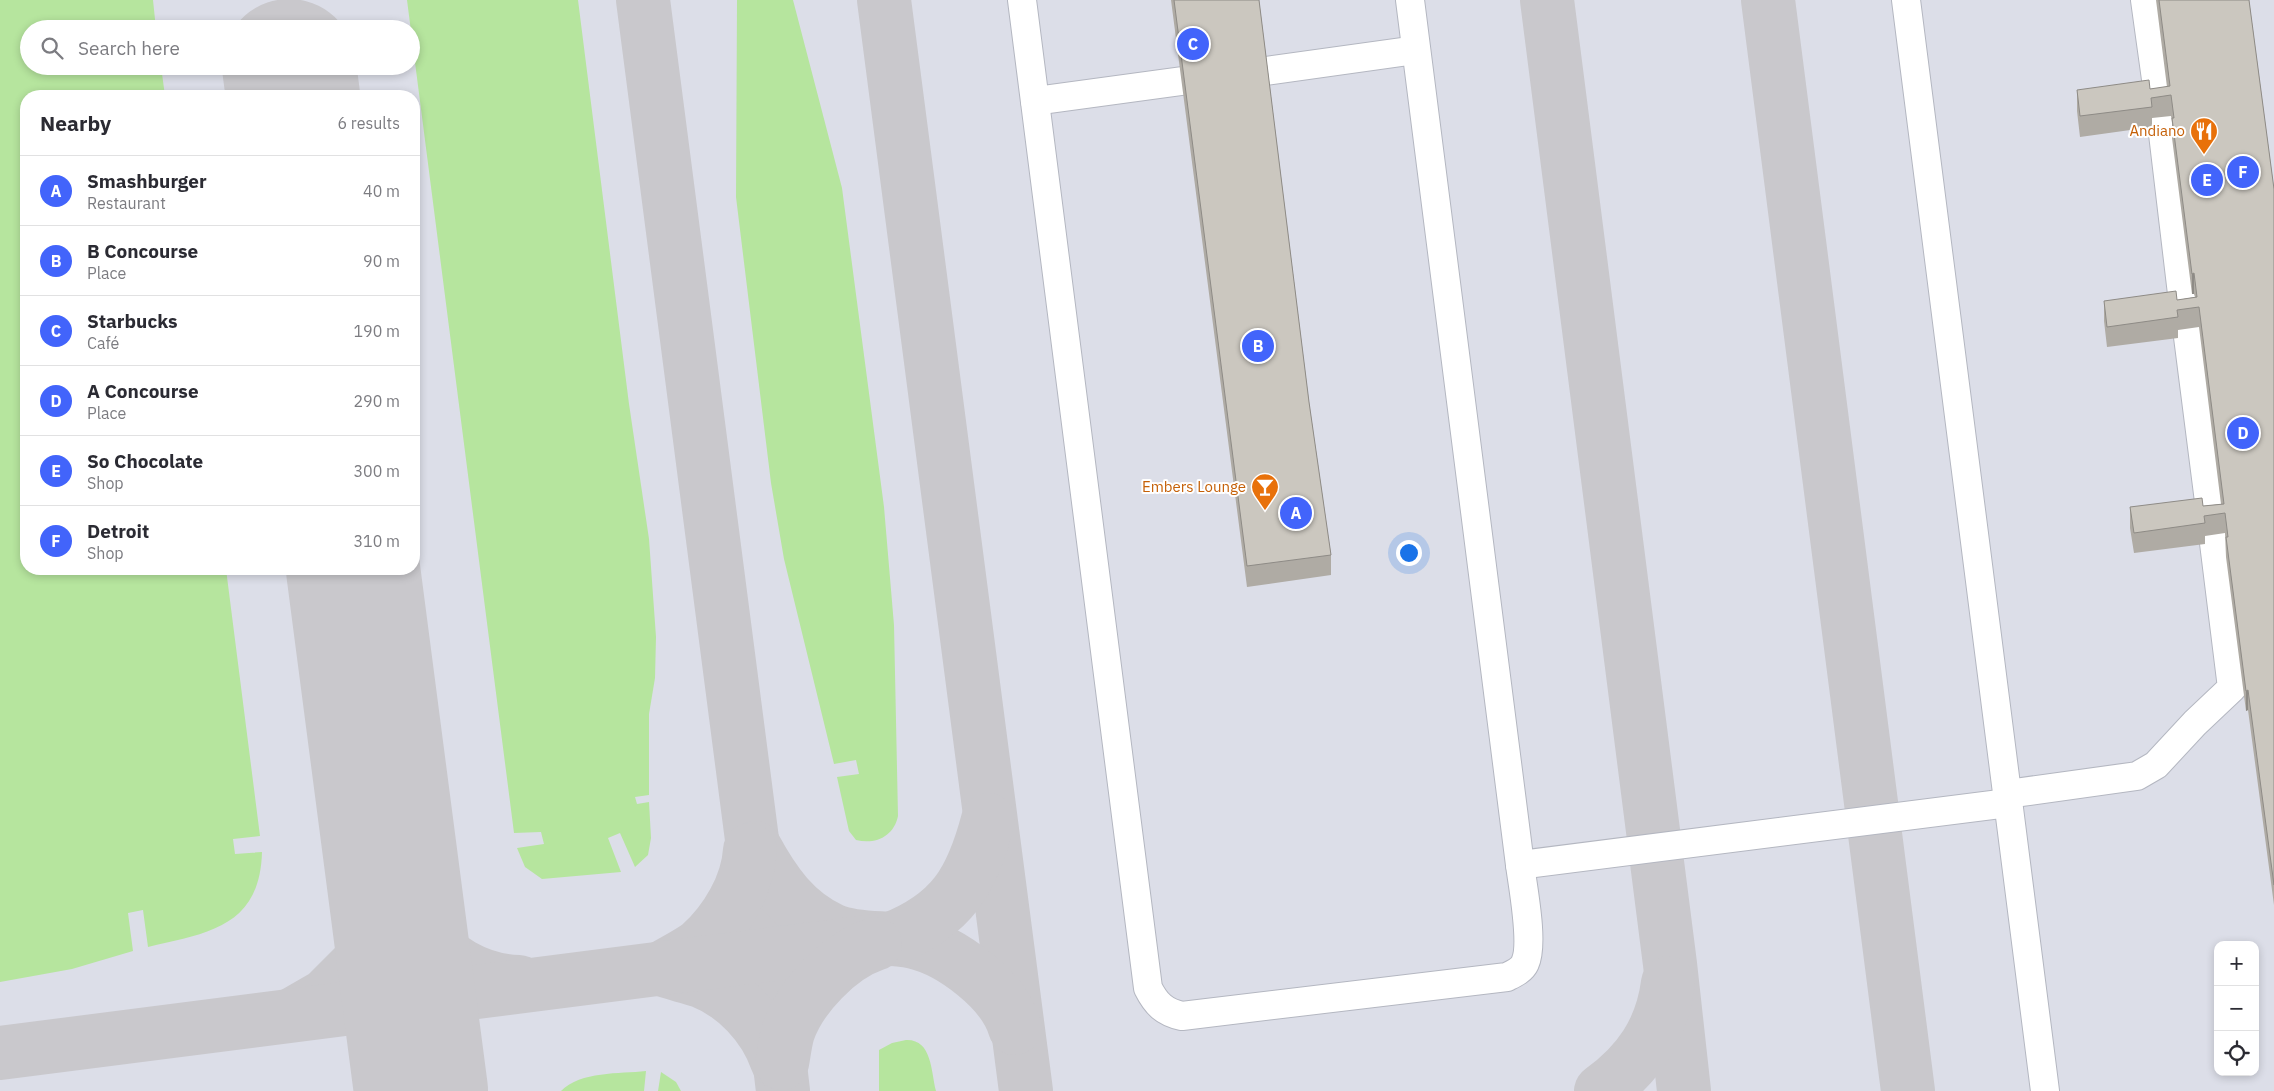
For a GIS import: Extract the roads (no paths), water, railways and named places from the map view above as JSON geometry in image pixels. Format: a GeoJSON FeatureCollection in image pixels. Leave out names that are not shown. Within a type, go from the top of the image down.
{"type":"FeatureCollection","features":[{"type":"Feature","properties":{"kind":"lane"},"geometry":{"type":"LineString","coordinates":[[1022,0],[1148,988],[1154,1000],[1167,1011],[1182,1016],[1507,977],[1525,964],[1529,948],[1410,0]]}},
{"type":"Feature","properties":{"kind":"lane"},"geometry":{"type":"LineString","coordinates":[[1906,0],[2045,1091]]}},
{"type":"Feature","properties":{"kind":"lane"},"geometry":{"type":"LineString","coordinates":[[1520,865],[2008,799],[2137,776],[2156,765],[2195,723],[2232,688],[2145,0]]}},
{"type":"Feature","properties":{"kind":"lane"},"geometry":{"type":"LineString","coordinates":[[1265,71],[1416,50]]}},
{"type":"Feature","properties":{"kind":"lane"},"geometry":{"type":"LineString","coordinates":[[1035,101],[1182,82]]}},
{"type":"Feature","properties":{"kind":"place","name":"Starbucks"},"geometry":{"type":"Point","coordinates":[1193,44]}},
{"type":"Feature","properties":{"kind":"place","name":"Andiano"},"geometry":{"type":"Point","coordinates":[2204,155]}},
{"type":"Feature","properties":{"kind":"place","name":"Detroit"},"geometry":{"type":"Point","coordinates":[2243,172]}},
{"type":"Feature","properties":{"kind":"place","name":"So Chocolate"},"geometry":{"type":"Point","coordinates":[2207,180]}},
{"type":"Feature","properties":{"kind":"place","name":"B Concourse"},"geometry":{"type":"Point","coordinates":[1258,346]}},
{"type":"Feature","properties":{"kind":"place","name":"A Concourse"},"geometry":{"type":"Point","coordinates":[2243,433]}},
{"type":"Feature","properties":{"kind":"place","name":"Embers Lounge"},"geometry":{"type":"Point","coordinates":[1265,511]}},
{"type":"Feature","properties":{"kind":"place","name":"Smashburger"},"geometry":{"type":"Point","coordinates":[1296,513]}}]}
